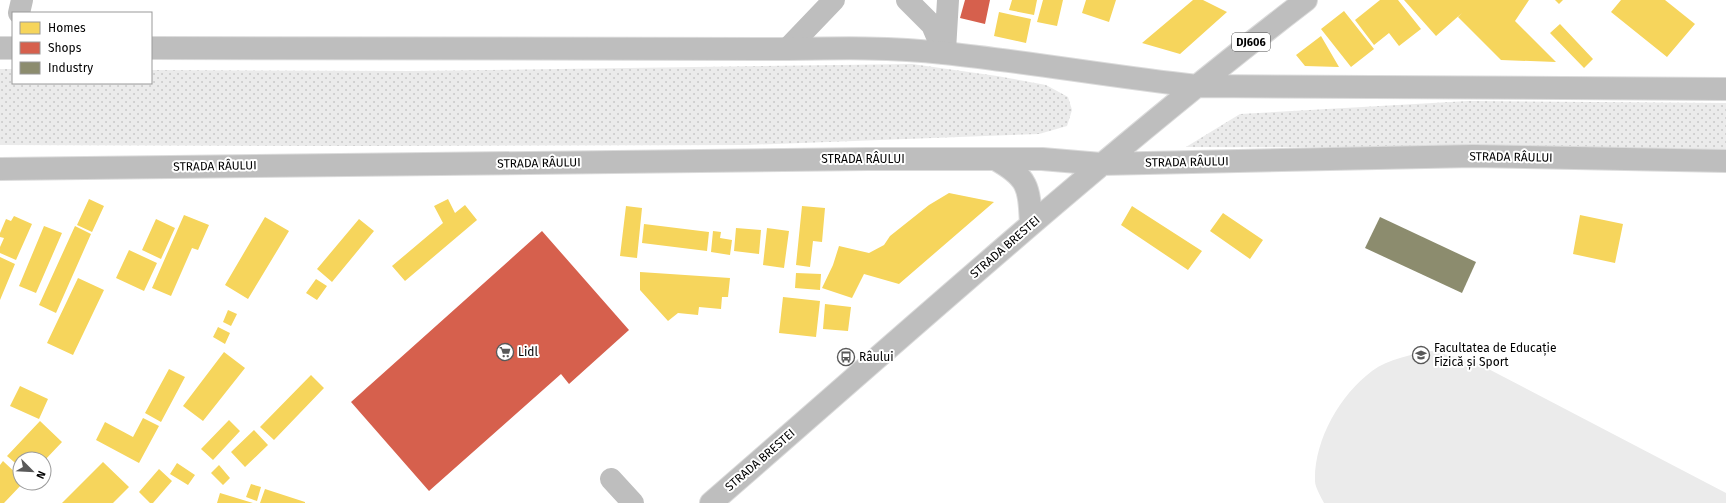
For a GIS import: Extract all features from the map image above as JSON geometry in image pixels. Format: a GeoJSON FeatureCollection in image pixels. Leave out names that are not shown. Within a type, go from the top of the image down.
{"type":"FeatureCollection","features":[{"type":"Feature","properties":{"kind":"main road"},"geometry":{"type":"LineString","coordinates":[[19,12],[22,0]]}},
{"type":"Feature","properties":{"kind":"main road"},"geometry":{"type":"LineString","coordinates":[[787,49],[834,0]]}},
{"type":"Feature","properties":{"kind":"main road"},"geometry":{"type":"LineString","coordinates":[[907,0],[932,25],[944,53]]}},
{"type":"Feature","properties":{"kind":"main road"},"geometry":{"type":"LineString","coordinates":[[944,53],[948,0]]}},
{"type":"Feature","properties":{"kind":"main road","name":"STRADA BRESTEI"},"geometry":{"type":"LineString","coordinates":[[710,503],[1101,164],[1220,66],[1306,0]]}},
{"type":"Feature","properties":{"kind":"main road"},"geometry":{"type":"LineString","coordinates":[[152,48],[787,49],[863,47],[944,53],[1138,80],[1197,86],[1726,89]]}},
{"type":"Feature","properties":{"kind":"main road","name":"STRADA RÂULUI"},"geometry":{"type":"LineString","coordinates":[[0,169],[868,159],[1042,160],[1101,164],[1473,156],[1726,161]]}},
{"type":"Feature","properties":{"kind":"main road"},"geometry":{"type":"LineString","coordinates":[[995,159],[1013,169],[1022,178],[1028,191],[1031,224]]}},
{"type":"Feature","properties":{"kind":"main road"},"geometry":{"type":"LineString","coordinates":[[611,479],[634,503]]}},
{"type":"Feature","properties":{"kind":"shaded area"},"geometry":{"type":"Polygon","coordinates":[[[912,64],[997,76],[1046,85],[1068,97],[1072,110],[1067,126],[1039,134],[747,145],[0,145],[0,69],[12,69],[12,84],[152,84],[152,70],[412,71],[912,64]]]}},
{"type":"Feature","properties":{"kind":"shaded area"},"geometry":{"type":"Polygon","coordinates":[[[1468,101],[1726,103],[1726,149],[1186,147],[1240,114],[1468,101]]]}},
{"type":"Feature","properties":{"kind":"shaded area","name":"Facultatea de Educație Fizică și Sport"},"geometry":{"type":"Polygon","coordinates":[[[1432,351],[1475,362],[1726,493],[1726,503],[1324,503],[1315,483],[1319,450],[1331,420],[1349,393],[1372,371],[1385,363],[1432,351]]]}},
{"type":"Feature","properties":{"kind":"building: Homes"},"geometry":{"type":"Polygon","coordinates":[[[1012,0],[1037,0],[1034,15],[1009,10],[1012,0]]]}},
{"type":"Feature","properties":{"kind":"building: Homes"},"geometry":{"type":"Polygon","coordinates":[[[1043,0],[1063,0],[1057,26],[1037,22],[1043,0]]]}},
{"type":"Feature","properties":{"kind":"building: Homes"},"geometry":{"type":"Polygon","coordinates":[[[1086,0],[1116,0],[1109,22],[1082,13],[1086,0]]]}},
{"type":"Feature","properties":{"kind":"building: Homes"},"geometry":{"type":"Polygon","coordinates":[[[1193,0],[1203,0],[1227,12],[1180,54],[1142,43],[1193,0]]]}},
{"type":"Feature","properties":{"kind":"building: Homes"},"geometry":{"type":"Polygon","coordinates":[[[1380,0],[1398,0],[1421,29],[1399,46],[1389,33],[1374,45],[1355,20],[1380,0]]]}},
{"type":"Feature","properties":{"kind":"building: Homes"},"geometry":{"type":"Polygon","coordinates":[[[1404,0],[1529,0],[1515,21],[1556,62],[1501,60],[1458,17],[1462,13],[1436,36],[1404,0]]]}},
{"type":"Feature","properties":{"kind":"building: Homes"},"geometry":{"type":"Polygon","coordinates":[[[1555,0],[1563,0],[1559,4],[1555,0]]]}},
{"type":"Feature","properties":{"kind":"building: Homes"},"geometry":{"type":"Polygon","coordinates":[[[1621,0],[1665,0],[1695,24],[1667,57],[1611,12],[1621,0]]]}},
{"type":"Feature","properties":{"kind":"building: Homes"},"geometry":{"type":"Polygon","coordinates":[[[1344,11],[1374,49],[1351,67],[1321,29],[1344,11]]]}},
{"type":"Feature","properties":{"kind":"building: Homes"},"geometry":{"type":"Polygon","coordinates":[[[999,12],[1031,19],[1026,43],[994,36],[999,12]]]}},
{"type":"Feature","properties":{"kind":"building: Homes"},"geometry":{"type":"Polygon","coordinates":[[[1560,24],[1593,59],[1584,68],[1550,33],[1560,24]]]}},
{"type":"Feature","properties":{"kind":"building: Homes"},"geometry":{"type":"Polygon","coordinates":[[[1321,36],[1339,67],[1305,66],[1296,55],[1321,36]]]}},
{"type":"Feature","properties":{"kind":"building: Homes"},"geometry":{"type":"Polygon","coordinates":[[[949,193],[994,202],[899,284],[864,274],[852,298],[822,288],[833,265],[839,246],[869,253],[884,245],[890,236],[929,205],[949,193]]]}},
{"type":"Feature","properties":{"kind":"building: Homes"},"geometry":{"type":"Polygon","coordinates":[[[89,199],[104,206],[92,232],[77,225],[89,199]]]}},
{"type":"Feature","properties":{"kind":"building: Homes"},"geometry":{"type":"Polygon","coordinates":[[[448,199],[455,213],[465,205],[477,220],[405,281],[392,266],[443,223],[434,206],[448,199]]]}},
{"type":"Feature","properties":{"kind":"building: Homes"},"geometry":{"type":"Polygon","coordinates":[[[626,206],[642,208],[637,258],[620,256],[626,206]]]}},
{"type":"Feature","properties":{"kind":"building: Homes"},"geometry":{"type":"Polygon","coordinates":[[[802,206],[825,208],[822,242],[813,241],[810,267],[796,265],[802,206]]]}},
{"type":"Feature","properties":{"kind":"building: Homes"},"geometry":{"type":"Polygon","coordinates":[[[1132,206],[1202,251],[1188,270],[1121,225],[1132,206]]]}},
{"type":"Feature","properties":{"kind":"building: Homes"},"geometry":{"type":"Polygon","coordinates":[[[1223,213],[1263,240],[1250,259],[1210,231],[1223,213]]]}},
{"type":"Feature","properties":{"kind":"building: Homes"},"geometry":{"type":"Polygon","coordinates":[[[184,215],[209,225],[198,250],[192,248],[171,296],[152,288],[184,215]]]}},
{"type":"Feature","properties":{"kind":"building: Homes"},"geometry":{"type":"Polygon","coordinates":[[[1580,215],[1623,224],[1615,263],[1573,254],[1580,215]]]}},
{"type":"Feature","properties":{"kind":"building: Homes"},"geometry":{"type":"Polygon","coordinates":[[[14,216],[32,224],[16,260],[0,253],[0,247],[4,238],[0,237],[0,233],[6,219],[11,221],[14,216]]]}},
{"type":"Feature","properties":{"kind":"building: Homes"},"geometry":{"type":"Polygon","coordinates":[[[265,217],[289,231],[248,299],[225,285],[265,217]]]}},
{"type":"Feature","properties":{"kind":"building: Homes"},"geometry":{"type":"Polygon","coordinates":[[[156,219],[175,228],[161,259],[142,250],[156,219]]]}},
{"type":"Feature","properties":{"kind":"building: Homes"},"geometry":{"type":"Polygon","coordinates":[[[359,219],[374,231],[332,282],[317,269],[359,219]]]}},
{"type":"Feature","properties":{"kind":"building: Homes"},"geometry":{"type":"Polygon","coordinates":[[[644,224],[709,232],[707,251],[642,243],[644,224]]]}},
{"type":"Feature","properties":{"kind":"building: Homes"},"geometry":{"type":"Polygon","coordinates":[[[44,226],[62,233],[36,293],[19,286],[44,226]]]}},
{"type":"Feature","properties":{"kind":"building: Homes"},"geometry":{"type":"Polygon","coordinates":[[[75,226],[91,234],[56,313],[39,305],[75,226]]]}},
{"type":"Feature","properties":{"kind":"building: Homes"},"geometry":{"type":"Polygon","coordinates":[[[736,228],[761,230],[759,254],[734,251],[736,228]]]}},
{"type":"Feature","properties":{"kind":"building: Homes"},"geometry":{"type":"Polygon","coordinates":[[[767,228],[789,231],[784,268],[763,265],[767,228]]]}},
{"type":"Feature","properties":{"kind":"building: Homes"},"geometry":{"type":"Polygon","coordinates":[[[713,231],[721,232],[720,238],[732,240],[730,255],[711,252],[713,231]]]}},
{"type":"Feature","properties":{"kind":"building: Homes"},"geometry":{"type":"Polygon","coordinates":[[[129,250],[157,263],[144,291],[116,278],[129,250]]]}},
{"type":"Feature","properties":{"kind":"building: Homes"},"geometry":{"type":"Polygon","coordinates":[[[0,257],[15,264],[0,300],[0,257]]]}},
{"type":"Feature","properties":{"kind":"building: Homes"},"geometry":{"type":"Polygon","coordinates":[[[640,272],[730,278],[728,297],[722,297],[721,309],[699,307],[698,315],[678,313],[668,321],[640,290],[640,272]]]}},
{"type":"Feature","properties":{"kind":"building: Homes"},"geometry":{"type":"Polygon","coordinates":[[[796,273],[821,274],[820,290],[795,288],[796,273]]]}},
{"type":"Feature","properties":{"kind":"building: Homes"},"geometry":{"type":"Polygon","coordinates":[[[78,278],[104,290],[73,355],[47,343],[78,278]]]}},
{"type":"Feature","properties":{"kind":"building: Homes"},"geometry":{"type":"Polygon","coordinates":[[[316,279],[327,286],[317,300],[306,293],[316,279]]]}},
{"type":"Feature","properties":{"kind":"building: Homes"},"geometry":{"type":"Polygon","coordinates":[[[783,297],[820,301],[816,337],[779,333],[783,297]]]}},
{"type":"Feature","properties":{"kind":"building: Homes"},"geometry":{"type":"Polygon","coordinates":[[[825,304],[851,307],[848,331],[823,329],[825,304]]]}},
{"type":"Feature","properties":{"kind":"building: Homes"},"geometry":{"type":"Polygon","coordinates":[[[228,310],[237,314],[231,326],[223,322],[228,310]]]}},
{"type":"Feature","properties":{"kind":"building: Homes"},"geometry":{"type":"Polygon","coordinates":[[[218,327],[230,333],[225,344],[213,337],[218,327]]]}},
{"type":"Feature","properties":{"kind":"building: Homes"},"geometry":{"type":"Polygon","coordinates":[[[224,352],[245,368],[203,421],[183,406],[224,352]]]}},
{"type":"Feature","properties":{"kind":"building: Homes"},"geometry":{"type":"Polygon","coordinates":[[[169,369],[185,377],[161,422],[145,413],[169,369]]]}},
{"type":"Feature","properties":{"kind":"building: Homes"},"geometry":{"type":"Polygon","coordinates":[[[311,375],[324,388],[274,440],[260,427],[311,375]]]}},
{"type":"Feature","properties":{"kind":"building: Homes"},"geometry":{"type":"Polygon","coordinates":[[[20,386],[48,399],[39,419],[10,406],[20,386]]]}},
{"type":"Feature","properties":{"kind":"building: Homes"},"geometry":{"type":"Polygon","coordinates":[[[143,418],[159,426],[139,463],[96,440],[105,422],[133,437],[143,418]]]}},
{"type":"Feature","properties":{"kind":"building: Homes"},"geometry":{"type":"Polygon","coordinates":[[[229,420],[240,431],[213,460],[201,449],[229,420]]]}},
{"type":"Feature","properties":{"kind":"building: Homes"},"geometry":{"type":"Polygon","coordinates":[[[40,421],[62,442],[52,453],[52,451],[12,451],[12,460],[7,456],[40,421]]]}},
{"type":"Feature","properties":{"kind":"building: Homes"},"geometry":{"type":"Polygon","coordinates":[[[254,430],[268,445],[245,467],[231,452],[254,430]]]}},
{"type":"Feature","properties":{"kind":"building: Homes"},"geometry":{"type":"Polygon","coordinates":[[[3,461],[12,469],[12,491],[15,491],[4,503],[0,503],[0,465],[3,461]]]}},
{"type":"Feature","properties":{"kind":"building: Homes"},"geometry":{"type":"Polygon","coordinates":[[[103,462],[129,487],[113,503],[62,503],[103,462]]]}},
{"type":"Feature","properties":{"kind":"building: Homes"},"geometry":{"type":"Polygon","coordinates":[[[177,463],[195,475],[188,485],[170,474],[177,463]]]}},
{"type":"Feature","properties":{"kind":"building: Homes"},"geometry":{"type":"Polygon","coordinates":[[[219,465],[230,478],[223,485],[211,473],[219,465]]]}},
{"type":"Feature","properties":{"kind":"building: Homes"},"geometry":{"type":"Polygon","coordinates":[[[159,469],[172,481],[153,503],[150,503],[139,492],[159,469]]]}},
{"type":"Feature","properties":{"kind":"building: Homes"},"geometry":{"type":"Polygon","coordinates":[[[251,484],[261,487],[257,501],[246,497],[251,484]]]}},
{"type":"Feature","properties":{"kind":"building: Homes"},"geometry":{"type":"Polygon","coordinates":[[[265,489],[305,502],[305,503],[260,503],[265,489]]]}},
{"type":"Feature","properties":{"kind":"building: Homes"},"geometry":{"type":"Polygon","coordinates":[[[220,493],[253,503],[217,503],[220,493]]]}},
{"type":"Feature","properties":{"kind":"building: Shops"},"geometry":{"type":"Polygon","coordinates":[[[965,0],[990,0],[985,24],[960,18],[965,0]]]}},
{"type":"Feature","properties":{"kind":"building: Shops","name":"Lidl"},"geometry":{"type":"Polygon","coordinates":[[[542,231],[629,330],[569,384],[561,374],[429,491],[351,402],[542,231]]]}},
{"type":"Feature","properties":{"kind":"building: Industry"},"geometry":{"type":"Polygon","coordinates":[[[1380,217],[1476,262],[1462,293],[1365,248],[1380,217]]]}},
{"type":"Feature","properties":{"kind":"place","name":"Lidl"},"geometry":{"type":"Point","coordinates":[505,352]}},
{"type":"Feature","properties":{"kind":"place","name":"Facultatea de Educație Fizică și Sport"},"geometry":{"type":"Point","coordinates":[1421,355]}},
{"type":"Feature","properties":{"kind":"place","name":"Râului"},"geometry":{"type":"Point","coordinates":[846,357]}}]}
